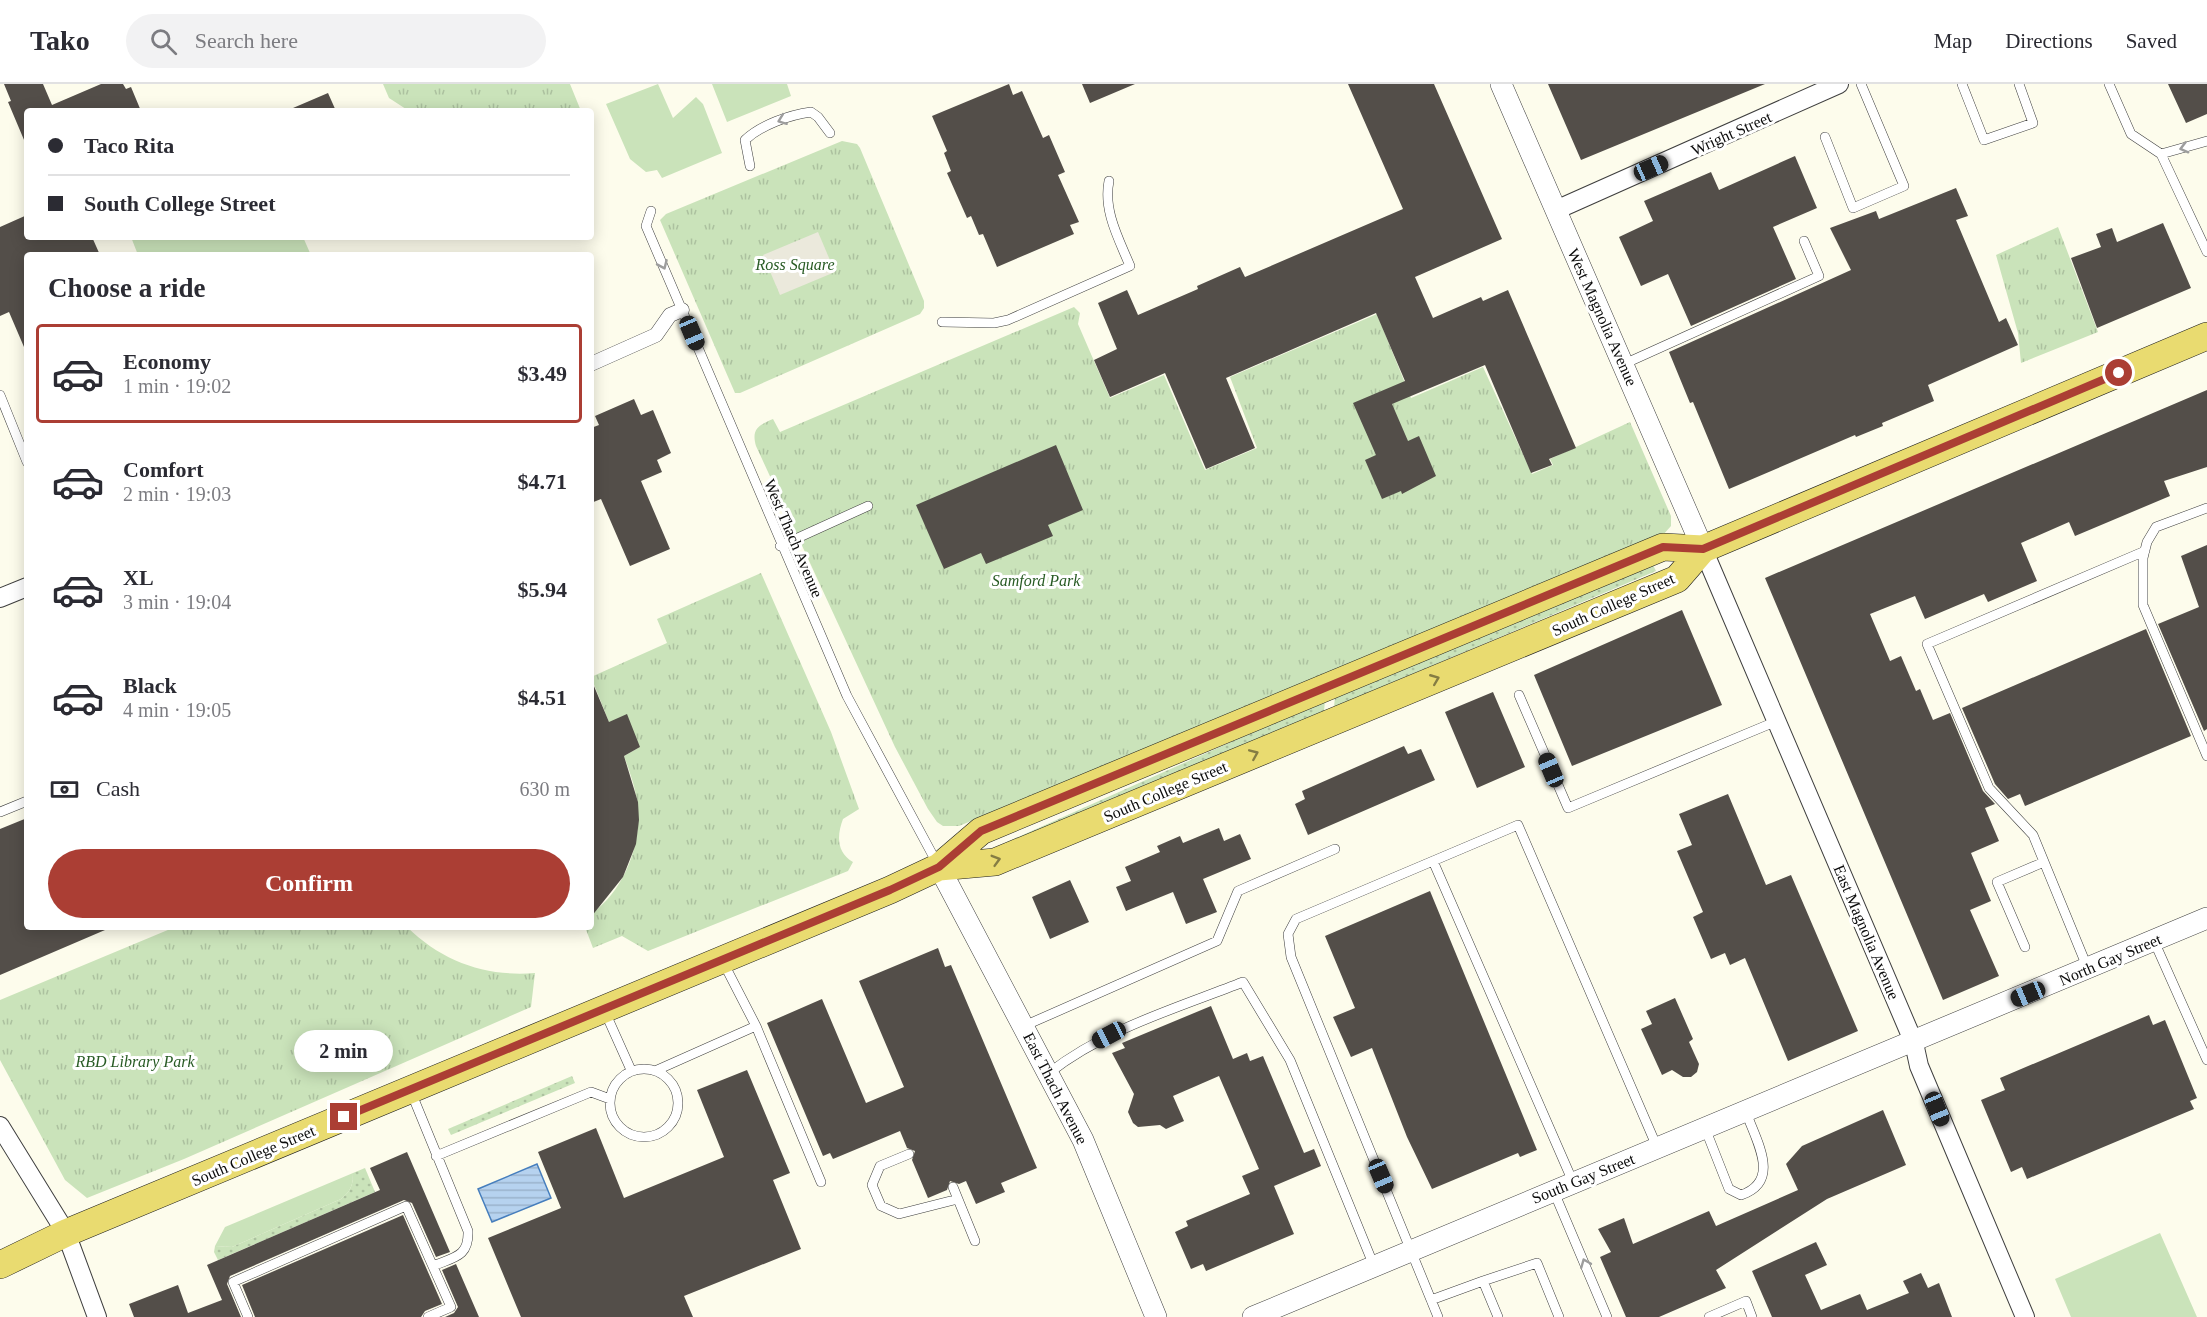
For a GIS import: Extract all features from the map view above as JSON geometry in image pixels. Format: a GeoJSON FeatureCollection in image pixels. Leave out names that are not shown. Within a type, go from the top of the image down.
{"type":"FeatureCollection","features":[{"type":"Feature","properties":{"kind":"main road"},"geometry":{"type":"LineString","coordinates":[[1703,549],[2207,336]]}},
{"type":"Feature","properties":{"kind":"main road","name":"South College Street"},"geometry":{"type":"LineString","coordinates":[[0,1265],[66,1233],[832,915],[939,867],[981,831],[1663,547],[1703,549]]}},
{"type":"Feature","properties":{"kind":"street","name":"West Magnolia Avenue"},"geometry":{"type":"LineString","coordinates":[[1501,84],[1703,549]]}},
{"type":"Feature","properties":{"kind":"street","name":"Wright Street"},"geometry":{"type":"LineString","coordinates":[[1556,210],[1807,91],[1839,84]]}},
{"type":"Feature","properties":{"kind":"street"},"geometry":{"type":"LineString","coordinates":[[594,363],[656,335],[670,315],[682,310]]}},
{"type":"Feature","properties":{"kind":"street","name":"East Magnolia Avenue"},"geometry":{"type":"LineString","coordinates":[[1703,549],[1914,1043],[1919,1066],[2025,1317]]}},
{"type":"Feature","properties":{"kind":"street"},"geometry":{"type":"LineString","coordinates":[[0,598],[24,588]]}},
{"type":"Feature","properties":{"kind":"street","name":"East Thach Avenue"},"geometry":{"type":"LineString","coordinates":[[939,867],[1083,1140],[1156,1317]]}},
{"type":"Feature","properties":{"kind":"street","name":"North Gay Street"},"geometry":{"type":"LineString","coordinates":[[1914,1043],[2207,918]]}},
{"type":"Feature","properties":{"kind":"street","name":"South Gay Street"},"geometry":{"type":"LineString","coordinates":[[1261,1315],[1553,1190],[1914,1043]]}},
{"type":"Feature","properties":{"kind":"street"},"geometry":{"type":"LineString","coordinates":[[0,1126],[66,1233],[97,1317]]}},
{"type":"Feature","properties":{"kind":"lane"},"geometry":{"type":"LineString","coordinates":[[1825,137],[1853,208],[1904,186],[1861,84]]}},
{"type":"Feature","properties":{"kind":"lane"},"geometry":{"type":"LineString","coordinates":[[1964,85],[1984,140],[2033,123],[2019,84]]}},
{"type":"Feature","properties":{"kind":"lane"},"geometry":{"type":"LineString","coordinates":[[2109,84],[2131,134],[2161,154],[2207,252]]}},
{"type":"Feature","properties":{"kind":"lane"},"geometry":{"type":"LineString","coordinates":[[750,166],[745,141],[753,133],[778,122],[811,112],[819,117],[830,133]]}},
{"type":"Feature","properties":{"kind":"lane"},"geometry":{"type":"LineString","coordinates":[[2161,154],[2207,141]]}},
{"type":"Feature","properties":{"kind":"lane"},"geometry":{"type":"LineString","coordinates":[[942,321],[994,323],[1008,320],[1131,266],[1111,220],[1107,193],[1109,182]]}},
{"type":"Feature","properties":{"kind":"lane","name":"West Thach Avenue"},"geometry":{"type":"LineString","coordinates":[[651,211],[646,226],[780,546],[847,696],[939,867]]}},
{"type":"Feature","properties":{"kind":"lane"},"geometry":{"type":"LineString","coordinates":[[1624,364],[1819,276],[1804,241]]}},
{"type":"Feature","properties":{"kind":"lane"},"geometry":{"type":"LineString","coordinates":[[0,395],[24,455]]}},
{"type":"Feature","properties":{"kind":"lane"},"geometry":{"type":"LineString","coordinates":[[780,546],[868,506]]}},
{"type":"Feature","properties":{"kind":"lane"},"geometry":{"type":"LineString","coordinates":[[2207,508],[2156,527],[2145,551],[2143,605],[2207,756]]}},
{"type":"Feature","properties":{"kind":"lane"},"geometry":{"type":"LineString","coordinates":[[2088,969],[2033,835],[1989,788],[1927,644],[2145,551]]}},
{"type":"Feature","properties":{"kind":"lane"},"geometry":{"type":"LineString","coordinates":[[1519,695],[1568,808],[1777,721]]}},
{"type":"Feature","properties":{"kind":"lane"},"geometry":{"type":"LineString","coordinates":[[0,812],[24,802]]}},
{"type":"Feature","properties":{"kind":"lane"},"geometry":{"type":"LineString","coordinates":[[1438,1317],[1413,1251],[1291,957],[1288,934],[1296,919],[1518,825],[1657,1148]]}},
{"type":"Feature","properties":{"kind":"lane"},"geometry":{"type":"LineString","coordinates":[[1024,1026],[1217,941],[1238,891],[1335,849]]}},
{"type":"Feature","properties":{"kind":"lane"},"geometry":{"type":"LineString","coordinates":[[1433,861],[1573,1182]]}},
{"type":"Feature","properties":{"kind":"lane"},"geometry":{"type":"LineString","coordinates":[[2025,947],[1997,882],[2044,861]]}},
{"type":"Feature","properties":{"kind":"lane"},"geometry":{"type":"LineString","coordinates":[[2154,940],[2207,1060]]}},
{"type":"Feature","properties":{"kind":"lane"},"geometry":{"type":"LineString","coordinates":[[722,960],[756,1026],[821,1182]]}},
{"type":"Feature","properties":{"kind":"lane"},"geometry":{"type":"LineString","coordinates":[[1049,1073],[1073,1054],[1109,1035],[1243,982],[1290,1060],[1374,1267]]}},
{"type":"Feature","properties":{"kind":"lane"},"geometry":{"type":"LineString","coordinates":[[604,1008],[631,1070]]}},
{"type":"Feature","properties":{"kind":"lane"},"geometry":{"type":"LineString","coordinates":[[657,1070],[756,1026]]}},
{"type":"Feature","properties":{"kind":"lane"},"geometry":{"type":"LineString","coordinates":[[644,1068],[657,1070],[668,1077],[676,1088],[678,1109],[669,1128],[657,1135],[643,1138],[629,1134],[618,1126],[611,1113],[610,1099],[613,1087],[631,1070],[644,1068]]}},
{"type":"Feature","properties":{"kind":"lane"},"geometry":{"type":"LineString","coordinates":[[410,1090],[468,1231],[469,1245],[463,1253],[433,1266]]}},
{"type":"Feature","properties":{"kind":"lane"},"geometry":{"type":"LineString","coordinates":[[436,1156],[591,1092],[610,1099]]}},
{"type":"Feature","properties":{"kind":"lane"},"geometry":{"type":"LineString","coordinates":[[1705,1128],[1729,1189],[1741,1195],[1754,1190],[1764,1178],[1764,1165],[1745,1112]]}},
{"type":"Feature","properties":{"kind":"lane"},"geometry":{"type":"LineString","coordinates":[[909,1154],[880,1166],[872,1185],[881,1206],[899,1214],[958,1199]]}},
{"type":"Feature","properties":{"kind":"lane"},"geometry":{"type":"LineString","coordinates":[[953,1187],[975,1241]]}},
{"type":"Feature","properties":{"kind":"lane"},"geometry":{"type":"LineString","coordinates":[[1553,1190],[1607,1317]]}},
{"type":"Feature","properties":{"kind":"lane"},"geometry":{"type":"LineString","coordinates":[[248,1317],[233,1282],[406,1206],[451,1307],[428,1317]]}},
{"type":"Feature","properties":{"kind":"lane"},"geometry":{"type":"LineString","coordinates":[[1431,1300],[1537,1263],[1559,1317]]}},
{"type":"Feature","properties":{"kind":"lane"},"geometry":{"type":"LineString","coordinates":[[1483,1281],[1498,1317]]}},
{"type":"Feature","properties":{"kind":"lane"},"geometry":{"type":"LineString","coordinates":[[1709,1317],[1746,1301],[1752,1317]]}},
{"type":"Feature","properties":{"kind":"green space"},"geometry":{"type":"Polygon","coordinates":[[[383,84],[570,84],[580,108],[404,108],[389,98],[383,84]]]}},
{"type":"Feature","properties":{"kind":"green space"},"geometry":{"type":"Polygon","coordinates":[[[658,84],[673,118],[696,97],[703,104],[722,153],[662,178],[657,170],[646,172],[630,159],[606,104],[658,84]]]}},
{"type":"Feature","properties":{"kind":"green space"},"geometry":{"type":"Polygon","coordinates":[[[712,84],[787,84],[791,96],[727,122],[712,84]]]}},
{"type":"Feature","properties":{"kind":"green space","name":"Ross Square"},"geometry":{"type":"Polygon","coordinates":[[[842,141],[857,144],[860,148],[924,301],[924,308],[920,314],[740,393],[735,393],[660,220],[666,214],[842,141]]]}},
{"type":"Feature","properties":{"kind":"green space"},"geometry":{"type":"Polygon","coordinates":[[[2058,227],[2098,332],[2021,363],[2018,333],[1996,255],[2058,227]]]}},
{"type":"Feature","properties":{"kind":"green space"},"geometry":{"type":"Polygon","coordinates":[[[132,240],[304,240],[310,252],[137,252],[132,240]]]}},
{"type":"Feature","properties":{"kind":"green space","name":"Samford Park"},"geometry":{"type":"Polygon","coordinates":[[[1074,307],[1080,313],[1078,324],[1110,398],[1164,375],[1205,470],[1257,448],[1230,377],[1377,314],[1411,398],[1483,367],[1532,474],[1553,465],[1550,459],[1630,422],[1671,516],[1671,526],[1662,536],[959,826],[943,826],[937,822],[928,809],[895,747],[756,446],[755,432],[757,428],[773,419],[780,432],[1074,307]]]}},
{"type":"Feature","properties":{"kind":"green space"},"geometry":{"type":"Polygon","coordinates":[[[1652,563],[1656,571],[1334,707],[1335,697],[1652,563]]]}},
{"type":"Feature","properties":{"kind":"green space"},"geometry":{"type":"Polygon","coordinates":[[[761,573],[831,732],[859,809],[843,819],[839,837],[843,853],[853,862],[848,871],[648,951],[622,936],[593,948],[586,930],[594,930],[594,912],[603,904],[622,879],[634,848],[637,833],[637,801],[624,756],[640,747],[609,722],[594,684],[594,676],[667,643],[657,619],[761,573]]]}},
{"type":"Feature","properties":{"kind":"green space"},"geometry":{"type":"Polygon","coordinates":[[[1325,700],[1324,712],[1008,846],[1007,842],[1325,700]]]}},
{"type":"Feature","properties":{"kind":"green space","name":"RBD Library Park"},"geometry":{"type":"Polygon","coordinates":[[[168,930],[410,930],[435,950],[466,965],[499,972],[535,973],[531,1007],[184,1159],[87,1198],[65,1180],[0,1060],[0,1000],[168,930]]]}},
{"type":"Feature","properties":{"kind":"green space"},"geometry":{"type":"Polygon","coordinates":[[[572,1076],[575,1083],[451,1135],[448,1129],[572,1076]]]}},
{"type":"Feature","properties":{"kind":"green space"},"geometry":{"type":"Polygon","coordinates":[[[365,1168],[375,1192],[218,1260],[214,1252],[215,1246],[232,1247],[341,1199],[351,1188],[353,1173],[365,1168]]]}},
{"type":"Feature","properties":{"kind":"green space"},"geometry":{"type":"Polygon","coordinates":[[[353,1173],[351,1188],[341,1199],[232,1247],[215,1246],[225,1227],[353,1173]]]}},
{"type":"Feature","properties":{"kind":"green space"},"geometry":{"type":"Polygon","coordinates":[[[2160,1233],[2197,1317],[2071,1317],[2055,1279],[2160,1233]]]}},
{"type":"Feature","properties":{"kind":"shaded area"},"geometry":{"type":"Polygon","coordinates":[[[818,232],[835,272],[780,295],[763,255],[818,232]]]}},
{"type":"Feature","properties":{"kind":"water"},"geometry":{"type":"Polygon","coordinates":[[[537,1164],[551,1198],[492,1222],[478,1189],[537,1164]]]}},
{"type":"Feature","properties":{"kind":"building"},"geometry":{"type":"Polygon","coordinates":[[[4,84],[43,84],[52,105],[101,84],[123,84],[126,89],[131,87],[140,108],[24,108],[24,140],[8,102],[11,101],[4,84]]]}},
{"type":"Feature","properties":{"kind":"building"},"geometry":{"type":"Polygon","coordinates":[[[1009,84],[1013,95],[1022,91],[1043,138],[1049,135],[1065,172],[1058,175],[1079,222],[1070,225],[1074,234],[997,267],[983,234],[979,235],[971,216],[967,218],[947,173],[951,171],[944,153],[947,151],[932,116],[1009,84]]]}},
{"type":"Feature","properties":{"kind":"building"},"geometry":{"type":"Polygon","coordinates":[[[1082,84],[1135,84],[1090,103],[1082,84]]]}},
{"type":"Feature","properties":{"kind":"building"},"geometry":{"type":"Polygon","coordinates":[[[1348,84],[1434,84],[1502,239],[1415,277],[1433,318],[1481,297],[1483,301],[1508,290],[1576,448],[1549,459],[1552,465],[1531,473],[1485,365],[1392,404],[1408,441],[1419,436],[1436,476],[1402,494],[1401,491],[1382,499],[1365,460],[1376,455],[1353,403],[1405,381],[1376,313],[1226,378],[1255,448],[1206,469],[1165,373],[1110,397],[1094,360],[1117,349],[1098,303],[1127,290],[1138,315],[1198,289],[1197,286],[1240,267],[1245,277],[1403,209],[1348,84]]]}},
{"type":"Feature","properties":{"kind":"building"},"geometry":{"type":"Polygon","coordinates":[[[1548,84],[1765,84],[1581,160],[1548,84]]]}},
{"type":"Feature","properties":{"kind":"building"},"geometry":{"type":"Polygon","coordinates":[[[2168,84],[2207,84],[2207,114],[2186,123],[2168,84]]]}},
{"type":"Feature","properties":{"kind":"building"},"geometry":{"type":"Polygon","coordinates":[[[328,93],[335,108],[293,108],[328,93]]]}},
{"type":"Feature","properties":{"kind":"building"},"geometry":{"type":"Polygon","coordinates":[[[1795,156],[1817,208],[1773,227],[1796,279],[1691,326],[1668,274],[1641,286],[1619,237],[1653,221],[1644,201],[1711,172],[1719,190],[1795,156]]]}},
{"type":"Feature","properties":{"kind":"building"},"geometry":{"type":"Polygon","coordinates":[[[1956,188],[1968,216],[1956,220],[1999,322],[2006,318],[2018,345],[1928,385],[1934,401],[1882,423],[1883,426],[1856,437],[1855,435],[1729,489],[1693,402],[1690,403],[1669,352],[1851,270],[1830,228],[1876,211],[1879,219],[1956,188]]]}},
{"type":"Feature","properties":{"kind":"building"},"geometry":{"type":"Polygon","coordinates":[[[24,216],[24,240],[93,240],[99,252],[24,252],[24,347],[9,312],[0,316],[0,227],[24,216]]]}},
{"type":"Feature","properties":{"kind":"building"},"geometry":{"type":"Polygon","coordinates":[[[2163,223],[2191,288],[2097,328],[2071,258],[2101,247],[2096,234],[2112,228],[2117,242],[2163,223]]]}},
{"type":"Feature","properties":{"kind":"building"},"geometry":{"type":"Polygon","coordinates":[[[2207,390],[2207,467],[2164,481],[2170,496],[2075,536],[2069,522],[2021,543],[2037,581],[1988,602],[1984,594],[1925,619],[1915,596],[1870,614],[1890,661],[1901,656],[1916,691],[1920,689],[1933,720],[1950,713],[1983,791],[1995,804],[1985,808],[1999,841],[1971,853],[1991,901],[1970,910],[1999,976],[1943,1000],[1765,578],[2207,390]]]}},
{"type":"Feature","properties":{"kind":"building"},"geometry":{"type":"Polygon","coordinates":[[[634,399],[641,415],[653,410],[671,453],[657,460],[662,472],[641,481],[670,549],[630,566],[601,499],[594,502],[594,427],[599,425],[595,416],[634,399]]]}},
{"type":"Feature","properties":{"kind":"building"},"geometry":{"type":"Polygon","coordinates":[[[1056,445],[1083,510],[1048,525],[1053,536],[986,564],[981,553],[944,569],[916,505],[1056,445]]]}},
{"type":"Feature","properties":{"kind":"building"},"geometry":{"type":"Polygon","coordinates":[[[2207,545],[2207,729],[2204,731],[2158,624],[2199,607],[2181,556],[2207,545]]]}},
{"type":"Feature","properties":{"kind":"building"},"geometry":{"type":"Polygon","coordinates":[[[1682,610],[1722,705],[1572,766],[1534,675],[1682,610]]]}},
{"type":"Feature","properties":{"kind":"building"},"geometry":{"type":"Polygon","coordinates":[[[2146,629],[2191,736],[2025,806],[2020,794],[2008,799],[1995,784],[1962,708],[2146,629]]]}},
{"type":"Feature","properties":{"kind":"building"},"geometry":{"type":"Polygon","coordinates":[[[594,686],[609,722],[627,714],[640,747],[624,756],[638,802],[639,820],[636,844],[623,877],[594,913],[594,686]]]}},
{"type":"Feature","properties":{"kind":"building"},"geometry":{"type":"Polygon","coordinates":[[[1493,692],[1525,767],[1477,788],[1445,712],[1493,692]]]}},
{"type":"Feature","properties":{"kind":"building"},"geometry":{"type":"Polygon","coordinates":[[[1404,746],[1408,754],[1421,749],[1435,780],[1308,835],[1295,804],[1305,799],[1302,791],[1404,746]]]}},
{"type":"Feature","properties":{"kind":"building"},"geometry":{"type":"Polygon","coordinates":[[[1728,794],[1766,885],[1791,875],[1858,1031],[1788,1061],[1745,958],[1730,965],[1725,953],[1711,959],[1693,917],[1703,912],[1677,851],[1692,845],[1679,814],[1728,794]]]}},
{"type":"Feature","properties":{"kind":"building"},"geometry":{"type":"Polygon","coordinates":[[[24,819],[24,930],[105,930],[0,975],[0,829],[24,819]]]}},
{"type":"Feature","properties":{"kind":"building"},"geometry":{"type":"Polygon","coordinates":[[[1219,828],[1224,841],[1240,834],[1251,859],[1203,879],[1217,912],[1186,924],[1173,892],[1126,911],[1116,887],[1131,881],[1125,867],[1160,852],[1157,846],[1180,836],[1183,843],[1219,828]]]}},
{"type":"Feature","properties":{"kind":"building"},"geometry":{"type":"Polygon","coordinates":[[[1070,880],[1089,922],[1050,939],[1032,897],[1070,880]]]}},
{"type":"Feature","properties":{"kind":"building"},"geometry":{"type":"Polygon","coordinates":[[[1430,891],[1537,1150],[1520,1157],[1518,1153],[1432,1189],[1407,1137],[1372,1048],[1351,1057],[1333,1017],[1355,1008],[1325,936],[1430,891]]]}},
{"type":"Feature","properties":{"kind":"building"},"geometry":{"type":"Polygon","coordinates":[[[938,948],[945,967],[951,965],[1037,1168],[1001,1183],[1005,1192],[976,1204],[966,1181],[959,1184],[950,1181],[947,1190],[928,1198],[912,1160],[915,1151],[907,1148],[900,1131],[833,1159],[830,1153],[823,1156],[767,1023],[822,999],[866,1103],[904,1087],[859,981],[938,948]]]}},
{"type":"Feature","properties":{"kind":"building"},"geometry":{"type":"Polygon","coordinates":[[[1675,998],[1693,1039],[1689,1042],[1699,1064],[1697,1072],[1691,1077],[1683,1077],[1672,1070],[1662,1075],[1641,1029],[1652,1024],[1646,1011],[1675,998]]]}},
{"type":"Feature","properties":{"kind":"building"},"geometry":{"type":"Polygon","coordinates":[[[1211,1006],[1233,1059],[1247,1053],[1250,1061],[1263,1056],[1304,1153],[1314,1149],[1321,1166],[1274,1186],[1294,1234],[1206,1271],[1203,1264],[1191,1269],[1175,1232],[1188,1226],[1186,1221],[1250,1194],[1242,1176],[1259,1169],[1219,1076],[1173,1096],[1184,1121],[1166,1129],[1160,1125],[1138,1127],[1133,1123],[1128,1112],[1134,1094],[1112,1053],[1125,1048],[1122,1043],[1211,1006]]]}},
{"type":"Feature","properties":{"kind":"building"},"geometry":{"type":"Polygon","coordinates":[[[2149,1015],[2153,1025],[2165,1020],[2197,1098],[2190,1101],[2194,1109],[2027,1179],[2022,1167],[2011,1172],[1981,1100],[2005,1090],[2000,1078],[2149,1015]]]}},
{"type":"Feature","properties":{"kind":"building"},"geometry":{"type":"Polygon","coordinates":[[[747,1070],[790,1173],[773,1180],[801,1249],[684,1296],[693,1317],[521,1317],[488,1238],[561,1208],[538,1152],[596,1128],[624,1198],[724,1157],[697,1090],[747,1070]]]}},
{"type":"Feature","properties":{"kind":"building"},"geometry":{"type":"Polygon","coordinates":[[[1883,1110],[1906,1165],[1827,1199],[1716,1270],[1726,1288],[1659,1317],[1626,1317],[1600,1257],[1611,1252],[1598,1229],[1624,1218],[1633,1244],[1709,1211],[1716,1226],[1798,1190],[1786,1164],[1802,1146],[1883,1110]]]}},
{"type":"Feature","properties":{"kind":"building"},"geometry":{"type":"Polygon","coordinates":[[[407,1152],[450,1252],[436,1257],[412,1203],[404,1200],[230,1276],[227,1284],[241,1317],[134,1317],[129,1304],[178,1285],[188,1313],[222,1300],[207,1265],[380,1190],[370,1168],[407,1152]]]}},
{"type":"Feature","properties":{"kind":"building"},"geometry":{"type":"Polygon","coordinates":[[[403,1215],[442,1304],[425,1311],[421,1317],[255,1317],[242,1285],[403,1215]]]}},
{"type":"Feature","properties":{"kind":"building"},"geometry":{"type":"Polygon","coordinates":[[[1816,1242],[1827,1265],[1805,1275],[1821,1310],[1860,1294],[1867,1310],[1909,1293],[1903,1281],[1921,1273],[1928,1288],[1939,1283],[1952,1317],[1772,1317],[1752,1271],[1816,1242]]]}},
{"type":"Feature","properties":{"kind":"building"},"geometry":{"type":"Polygon","coordinates":[[[456,1264],[479,1317],[445,1317],[454,1313],[458,1307],[442,1270],[456,1264]]]}},
{"type":"Feature","properties":{"kind":"route"},"geometry":{"type":"LineString","coordinates":[[344,1117],[890,890],[939,867],[981,831],[1217,732],[1663,547],[1703,549],[2119,373]]}}]}
